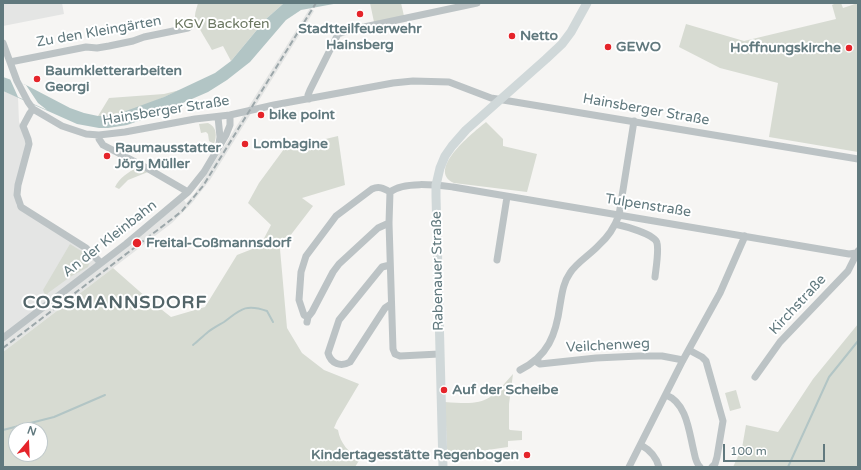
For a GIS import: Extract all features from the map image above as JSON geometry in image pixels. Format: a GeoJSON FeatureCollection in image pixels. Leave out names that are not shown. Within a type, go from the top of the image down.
{"type":"FeatureCollection","features":[{"type":"Feature","properties":{"kind":"main road","name":"Rabenauer Straße"},"geometry":{"type":"LineString","coordinates":[[443,467],[436,185],[442,162],[452,146],[466,130],[562,44],[571,32],[587,3]]}},
{"type":"Feature","properties":{"kind":"street"},"geometry":{"type":"LineString","coordinates":[[309,99],[308,94],[338,34],[350,30],[477,3]]}},
{"type":"Feature","properties":{"kind":"street","name":"Zu den Kleingärten"},"geometry":{"type":"LineString","coordinates":[[10,62],[133,41],[144,37],[188,28],[192,25]]}},
{"type":"Feature","properties":{"kind":"street","name":"Hainsberger Straße"},"geometry":{"type":"LineString","coordinates":[[3,43],[17,81],[33,109],[62,126],[86,134],[99,135],[125,132],[194,119],[218,117],[394,83],[449,82],[468,88],[484,96],[858,159]]}},
{"type":"Feature","properties":{"kind":"street"},"geometry":{"type":"LineString","coordinates":[[33,109],[23,126],[29,144],[18,185],[17,195],[21,208],[86,248],[101,263]]}},
{"type":"Feature","properties":{"kind":"street","name":"An der Kleinbahn"},"geometry":{"type":"LineString","coordinates":[[3,338],[101,263],[163,214],[188,192],[204,172],[219,148],[230,125],[230,115]]}},
{"type":"Feature","properties":{"kind":"street"},"geometry":{"type":"LineString","coordinates":[[218,117],[220,137],[219,148]]}},
{"type":"Feature","properties":{"kind":"street"},"geometry":{"type":"LineString","coordinates":[[520,370],[538,359],[555,334],[562,291],[570,272],[600,245],[616,224],[619,215],[634,121]]}},
{"type":"Feature","properties":{"kind":"street"},"geometry":{"type":"LineString","coordinates":[[99,135],[99,139],[103,145],[158,174],[188,192]]}},
{"type":"Feature","properties":{"kind":"street"},"geometry":{"type":"LineString","coordinates":[[390,192],[400,187],[436,185]]}},
{"type":"Feature","properties":{"kind":"street","name":"Tulpenstraße"},"geometry":{"type":"LineString","coordinates":[[436,185],[849,254],[857,252]]}},
{"type":"Feature","properties":{"kind":"street"},"geometry":{"type":"LineString","coordinates":[[389,224],[378,228],[339,264],[333,272],[308,319],[304,315],[299,300],[301,272],[306,256],[336,216],[372,189],[382,187],[390,192]]}},
{"type":"Feature","properties":{"kind":"street"},"geometry":{"type":"LineString","coordinates":[[390,192],[389,224],[393,349],[395,354],[400,356],[439,354]]}},
{"type":"Feature","properties":{"kind":"street"},"geometry":{"type":"LineString","coordinates":[[497,260],[507,196]]}},
{"type":"Feature","properties":{"kind":"street"},"geometry":{"type":"LineString","coordinates":[[616,224],[645,233],[655,238],[657,242],[655,277]]}},
{"type":"Feature","properties":{"kind":"street"},"geometry":{"type":"LineString","coordinates":[[630,467],[683,360],[720,293],[745,236]]}},
{"type":"Feature","properties":{"kind":"street","name":"Kirchstraße"},"geometry":{"type":"LineString","coordinates":[[755,377],[780,342],[848,271],[857,252]]}},
{"type":"Feature","properties":{"kind":"street"},"geometry":{"type":"LineString","coordinates":[[390,265],[382,266],[339,320],[328,353],[329,358],[339,365],[345,365],[350,362],[385,308],[391,304]]}},
{"type":"Feature","properties":{"kind":"street"},"geometry":{"type":"LineString","coordinates":[[689,350],[706,361],[723,421],[717,457],[715,464],[712,467]]}},
{"type":"Feature","properties":{"kind":"street","name":"Veilchenweg"},"geometry":{"type":"LineString","coordinates":[[538,359],[537,362],[540,364],[596,358],[639,356],[662,356],[683,360]]}},
{"type":"Feature","properties":{"kind":"street"},"geometry":{"type":"LineString","coordinates":[[666,395],[673,397],[682,408],[695,456],[700,467]]}},
{"type":"Feature","properties":{"kind":"street"},"geometry":{"type":"LineString","coordinates":[[641,445],[655,456],[660,467]]}},
{"type":"Feature","properties":{"kind":"shaded area"},"geometry":{"type":"Polygon","coordinates":[[[3,3],[62,3],[64,14],[3,26],[3,3]]]}},
{"type":"Feature","properties":{"kind":"shaded area"},"geometry":{"type":"Polygon","coordinates":[[[284,3],[339,3],[301,10],[286,20],[250,62],[227,80],[208,92],[155,115],[127,125],[99,128],[77,124],[3,91],[3,77],[26,85],[70,108],[84,113],[98,116],[115,115],[164,97],[215,73],[231,61],[266,19],[284,3]]]}},
{"type":"Feature","properties":{"kind":"shaded area"},"geometry":{"type":"Polygon","coordinates":[[[310,8],[314,11],[210,180],[192,203],[172,223],[3,352],[3,91],[18,97],[19,122],[30,145],[16,205],[105,264],[184,200],[186,203],[195,193],[310,8]]]}},
{"type":"Feature","properties":{"kind":"green space","name":"KGV Backofen"},"geometry":{"type":"Polygon","coordinates":[[[198,3],[284,3],[266,19],[231,61],[223,46],[212,50],[202,33],[195,16],[198,3]]]}},
{"type":"Feature","properties":{"kind":"green space"},"geometry":{"type":"Polygon","coordinates":[[[370,3],[401,3],[404,16],[374,22],[370,3]]]}},
{"type":"Feature","properties":{"kind":"green space"},"geometry":{"type":"Polygon","coordinates":[[[841,3],[843,8],[858,3],[858,152],[769,137],[778,83],[720,68],[679,47],[686,24],[744,41],[836,19],[832,5],[841,3]]]}},
{"type":"Feature","properties":{"kind":"green space"},"geometry":{"type":"Polygon","coordinates":[[[180,90],[146,105],[115,115],[98,116],[109,98],[164,94],[180,90]]]}},
{"type":"Feature","properties":{"kind":"green space"},"geometry":{"type":"Polygon","coordinates":[[[486,122],[503,139],[503,146],[537,154],[527,192],[454,183],[447,177],[445,169],[448,160],[463,142],[486,122]]]}},
{"type":"Feature","properties":{"kind":"green space"},"geometry":{"type":"Polygon","coordinates":[[[208,123],[215,129],[216,132],[214,144],[209,141],[208,134],[206,132],[201,133],[199,124],[208,123]]]}},
{"type":"Feature","properties":{"kind":"green space"},"geometry":{"type":"Polygon","coordinates":[[[338,136],[345,185],[302,198],[313,206],[280,249],[287,328],[302,353],[324,370],[359,384],[334,428],[338,430],[339,435],[346,447],[352,454],[360,459],[355,467],[3,467],[3,352],[113,268],[171,317],[205,307],[237,255],[260,246],[271,225],[248,203],[259,183],[284,149],[338,136]]]}},
{"type":"Feature","properties":{"kind":"green space"},"geometry":{"type":"Polygon","coordinates":[[[137,167],[148,172],[128,180],[119,189],[115,187],[122,178],[137,167]]]}},
{"type":"Feature","properties":{"kind":"green space"},"geometry":{"type":"Polygon","coordinates":[[[70,244],[89,257],[90,262],[88,267],[70,277],[48,293],[47,296],[43,290],[70,244]]]}},
{"type":"Feature","properties":{"kind":"green space"},"geometry":{"type":"Polygon","coordinates":[[[858,324],[858,467],[733,467],[742,448],[746,425],[778,432],[813,379],[858,324]]]}},
{"type":"Feature","properties":{"kind":"green space"},"geometry":{"type":"Polygon","coordinates":[[[513,374],[509,404],[509,429],[522,431],[522,440],[508,441],[508,447],[453,455],[447,449],[445,402],[469,403],[484,400],[497,391],[513,374]]]}},
{"type":"Feature","properties":{"kind":"green space"},"geometry":{"type":"Polygon","coordinates":[[[736,390],[741,408],[730,411],[725,393],[736,390]]]}},
{"type":"Feature","properties":{"kind":"pier"},"geometry":{"type":"Polygon","coordinates":[[[10,79],[26,85],[38,103],[47,110],[18,97],[10,79]]]}},
{"type":"Feature","properties":{"kind":"waterway"},"geometry":{"type":"LineString","coordinates":[[193,345],[210,331],[243,309],[253,308],[267,311],[273,322]]}},
{"type":"Feature","properties":{"kind":"waterway"},"geometry":{"type":"LineString","coordinates":[[788,467],[829,377],[858,341]]}},
{"type":"Feature","properties":{"kind":"waterway"},"geometry":{"type":"LineString","coordinates":[[3,430],[54,417],[105,395]]}},
{"type":"Feature","properties":{"kind":"railway"},"geometry":{"type":"LineString","coordinates":[[3,348],[182,211],[203,186],[316,3]]}},
{"type":"Feature","properties":{"kind":"place","name":"Stadtteilfeuerwehr Hainsberg"},"geometry":{"type":"Point","coordinates":[360,14]}},
{"type":"Feature","properties":{"kind":"place","name":"Netto"},"geometry":{"type":"Point","coordinates":[512,36]}},
{"type":"Feature","properties":{"kind":"place","name":"GEWO"},"geometry":{"type":"Point","coordinates":[608,47]}},
{"type":"Feature","properties":{"kind":"place","name":"Hoffnungskirche"},"geometry":{"type":"Point","coordinates":[849,48]}},
{"type":"Feature","properties":{"kind":"place","name":"Baumkletterarbeiten Georgi"},"geometry":{"type":"Point","coordinates":[37,79]}},
{"type":"Feature","properties":{"kind":"place","name":"bike point"},"geometry":{"type":"Point","coordinates":[261,115]}},
{"type":"Feature","properties":{"kind":"place","name":"Lombagine"},"geometry":{"type":"Point","coordinates":[245,144]}},
{"type":"Feature","properties":{"kind":"place","name":"Raumausstatter Jörg Müller"},"geometry":{"type":"Point","coordinates":[107,156]}},
{"type":"Feature","properties":{"kind":"place","name":"Freital-Coßmannsdorf"},"geometry":{"type":"Point","coordinates":[137,243]}},
{"type":"Feature","properties":{"kind":"place","name":"Auf der Scheibe"},"geometry":{"type":"Point","coordinates":[444,390]}},
{"type":"Feature","properties":{"kind":"place","name":"Kindertagesstätte Regenbogen"},"geometry":{"type":"Point","coordinates":[527,455]}},
{"type":"Feature","properties":{"kind":"district","name":"COSSMANNSDORF"},"geometry":{"type":"Point","coordinates":[115,303]}}]}
